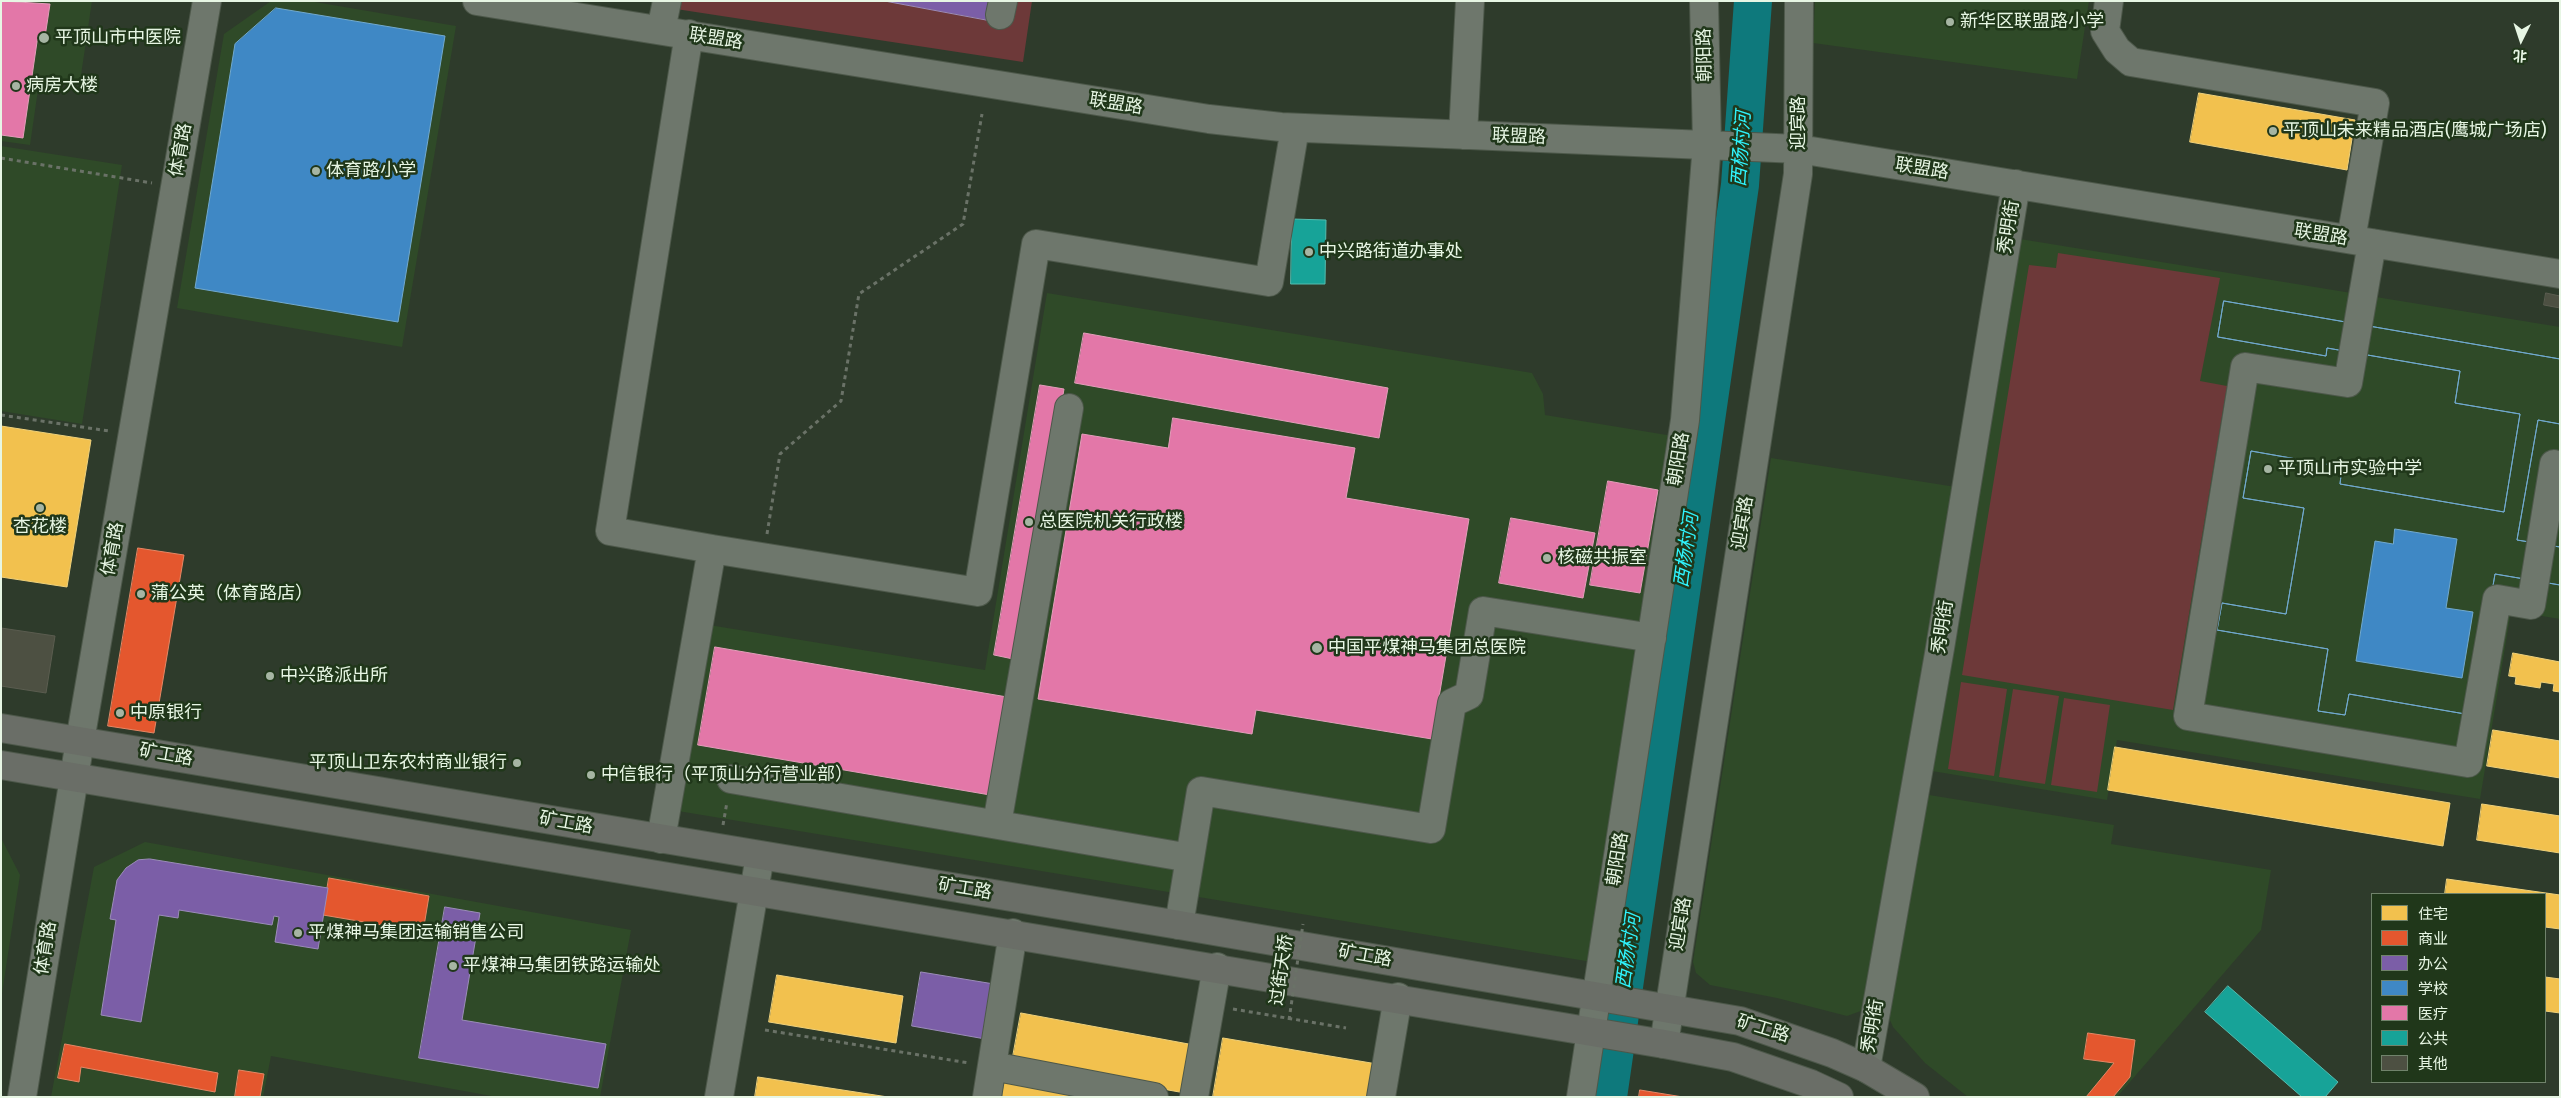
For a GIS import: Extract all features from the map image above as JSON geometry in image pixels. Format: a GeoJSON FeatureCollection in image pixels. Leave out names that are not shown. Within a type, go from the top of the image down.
{"type":"FeatureCollection","features":[{"type":"Feature","properties":{"kind":"main road","name":"矿工路"},"geometry":{"type":"LineString","coordinates":[[1,728],[1597,995],[1740,1021],[1816,1047],[1866,1068],[1915,1097]]}},
{"type":"Feature","properties":{"kind":"main road","name":"矿工路"},"geometry":{"type":"LineString","coordinates":[[1,765],[1651,1041],[1733,1057],[1811,1084],[1839,1097]]}},
{"type":"Feature","properties":{"kind":"street","name":"体育路"},"geometry":{"type":"LineString","coordinates":[[22,1097],[74,776],[207,1]]}},
{"type":"Feature","properties":{"kind":"street","name":"联盟路"},"geometry":{"type":"LineString","coordinates":[[477,1],[1199,118],[1295,128],[1789,148],[2560,274]]}},
{"type":"Feature","properties":{"kind":"street"},"geometry":{"type":"LineString","coordinates":[[662,30],[666,1]]}},
{"type":"Feature","properties":{"kind":"street"},"geometry":{"type":"LineString","coordinates":[[1463,135],[1470,1]]}},
{"type":"Feature","properties":{"kind":"street","name":"朝阳路"},"geometry":{"type":"LineString","coordinates":[[1581,1097],[1685,420],[1712,144],[1704,1]]}},
{"type":"Feature","properties":{"kind":"street","name":"迎宾路"},"geometry":{"type":"LineString","coordinates":[[1651,1041],[1798,174],[1789,148],[1799,1]]}},
{"type":"Feature","properties":{"kind":"street"},"geometry":{"type":"LineString","coordinates":[[2110,1],[2105,31],[2117,50],[2131,62],[2374,103],[2348,383],[2245,367],[2188,716],[2468,763],[2497,599],[2531,605],[2554,464]]}},
{"type":"Feature","properties":{"kind":"street"},"geometry":{"type":"LineString","coordinates":[[688,34],[610,531],[978,592],[1036,244],[1269,282],[1295,128]]}},
{"type":"Feature","properties":{"kind":"street","name":"秀明街"},"geometry":{"type":"LineString","coordinates":[[1866,1068],[1938,657],[2016,184]]}},
{"type":"Feature","properties":{"kind":"street"},"geometry":{"type":"LineString","coordinates":[[997,824],[1069,408]]}},
{"type":"Feature","properties":{"kind":"street"},"geometry":{"type":"LineString","coordinates":[[661,839],[712,549]]}},
{"type":"Feature","properties":{"kind":"street"},"geometry":{"type":"LineString","coordinates":[[1179,925],[1201,791],[1431,829],[1452,703],[1470,695],[1483,611],[1652,638]]}},
{"type":"Feature","properties":{"kind":"street"},"geometry":{"type":"LineString","coordinates":[[731,779],[1190,858]]}},
{"type":"Feature","properties":{"kind":"street"},"geometry":{"type":"LineString","coordinates":[[719,1097],[760,856]]}},
{"type":"Feature","properties":{"kind":"street"},"geometry":{"type":"LineString","coordinates":[[987,1097],[1013,933]]}},
{"type":"Feature","properties":{"kind":"street"},"geometry":{"type":"LineString","coordinates":[[1194,1097],[1217,967]]}},
{"type":"Feature","properties":{"kind":"street"},"geometry":{"type":"LineString","coordinates":[[1381,1097],[1398,998]]}},
{"type":"Feature","properties":{"kind":"street"},"geometry":{"type":"LineString","coordinates":[[992,1066],[1154,1097]]}},
{"type":"Feature","properties":{"kind":"path"},"geometry":{"type":"LineString","coordinates":[[764,557],[780,454],[841,401],[859,294],[963,224],[982,114]]}},
{"type":"Feature","properties":{"kind":"path"},"geometry":{"type":"LineString","coordinates":[[1,158],[175,186]]}},
{"type":"Feature","properties":{"kind":"path"},"geometry":{"type":"LineString","coordinates":[[1,415],[132,434]]}},
{"type":"Feature","properties":{"kind":"path"},"geometry":{"type":"LineString","coordinates":[[720,848],[731,779]]}},
{"type":"Feature","properties":{"kind":"path","name":"过街天桥"},"geometry":{"type":"LineString","coordinates":[[1289,1020],[1303,924]]}},
{"type":"Feature","properties":{"kind":"path"},"geometry":{"type":"LineString","coordinates":[[1230,1008],[1289,1020],[1346,1028]]}},
{"type":"Feature","properties":{"kind":"path"},"geometry":{"type":"LineString","coordinates":[[765,1030],[992,1066]]}},
{"type":"Feature","properties":{"kind":"shaded area","name":"平顶山市中医院"},"geometry":{"type":"Polygon","coordinates":[[[1,1],[92,1],[80,82],[40,76],[30,145],[1,141],[1,1]]]}},
{"type":"Feature","properties":{"kind":"shaded area","name":"体育路小学"},"geometry":{"type":"Polygon","coordinates":[[[271,1],[309,1],[456,26],[402,347],[177,308],[224,34],[271,1]]]}},
{"type":"Feature","properties":{"kind":"shaded area"},"geometry":{"type":"Polygon","coordinates":[[[677,1],[1032,1],[1023,62],[676,9],[677,1]]]}},
{"type":"Feature","properties":{"kind":"shaded area","name":"新华区联盟路小学"},"geometry":{"type":"Polygon","coordinates":[[[1815,1],[2089,1],[2077,79],[1813,43],[1815,1]]]}},
{"type":"Feature","properties":{"kind":"shaded area"},"geometry":{"type":"Polygon","coordinates":[[[1,146],[122,165],[82,424],[1,411],[1,146]]]}},
{"type":"Feature","properties":{"kind":"shaded area","name":"平顶山市实验中学"},"geometry":{"type":"Polygon","coordinates":[[[2014,238],[2560,327],[2560,619],[2511,611],[2480,799],[2117,740],[2107,800],[1926,770],[2014,238]]]}},
{"type":"Feature","properties":{"kind":"shaded area"},"geometry":{"type":"Polygon","coordinates":[[[2058,253],[2220,278],[2200,381],[2227,386],[2173,710],[1962,675],[2029,265],[2056,268],[2058,253]]]}},
{"type":"Feature","properties":{"kind":"shaded area","name":"中国平煤神马集团总医院"},"geometry":{"type":"Polygon","coordinates":[[[1047,293],[1532,373],[1543,394],[1545,415],[1679,437],[1592,962],[678,811],[709,625],[985,670],[1047,293]]]}},
{"type":"Feature","properties":{"kind":"shaded area"},"geometry":{"type":"Polygon","coordinates":[[[1771,458],[1956,487],[1869,1008],[1847,1016],[1777,998],[1710,985],[1696,973],[1693,962],[1771,458]]]}},
{"type":"Feature","properties":{"kind":"shaded area"},"geometry":{"type":"Polygon","coordinates":[[[1961,682],[2007,689],[1994,776],[1948,769],[1961,682]]]}},
{"type":"Feature","properties":{"kind":"shaded area"},"geometry":{"type":"Polygon","coordinates":[[[2013,689],[2059,696],[2045,784],[1999,777],[2013,689]]]}},
{"type":"Feature","properties":{"kind":"shaded area"},"geometry":{"type":"Polygon","coordinates":[[[2064,698],[2110,705],[2097,792],[2051,785],[2064,698]]]}},
{"type":"Feature","properties":{"kind":"shaded area"},"geometry":{"type":"Polygon","coordinates":[[[1923,794],[2114,825],[2111,844],[2271,870],[2261,930],[2117,1097],[1968,1097],[1925,1063],[1893,1027],[1887,1013],[1923,794]]]}},
{"type":"Feature","properties":{"kind":"shaded area"},"geometry":{"type":"Polygon","coordinates":[[[1,838],[20,875],[1,1000],[1,838]]]}},
{"type":"Feature","properties":{"kind":"shaded area"},"geometry":{"type":"Polygon","coordinates":[[[145,842],[631,930],[600,1097],[497,1097],[271,1056],[263,1097],[51,1097],[94,867],[145,842]]]}},
{"type":"Feature","properties":{"kind":"building: 住宅","name":"平顶山未来精品酒店(鹰城广场店)"},"geometry":{"type":"Polygon","coordinates":[[[2199,93],[2355,120],[2347,170],[2190,142],[2199,93]]]}},
{"type":"Feature","properties":{"kind":"building: 住宅","name":"杏花楼"},"geometry":{"type":"Polygon","coordinates":[[[1,426],[91,440],[67,587],[1,577],[1,426]]]}},
{"type":"Feature","properties":{"kind":"building: 住宅"},"geometry":{"type":"Polygon","coordinates":[[[2513,653],[2560,662],[2560,692],[2553,691],[2554,684],[2541,682],[2540,688],[2515,684],[2516,677],[2509,676],[2513,653]]]}},
{"type":"Feature","properties":{"kind":"building: 住宅"},"geometry":{"type":"Polygon","coordinates":[[[2493,730],[2560,741],[2560,778],[2487,766],[2493,730]]]}},
{"type":"Feature","properties":{"kind":"building: 住宅"},"geometry":{"type":"Polygon","coordinates":[[[2115,747],[2450,803],[2443,846],[2108,790],[2115,747]]]}},
{"type":"Feature","properties":{"kind":"building: 住宅"},"geometry":{"type":"Polygon","coordinates":[[[2482,804],[2560,816],[2560,853],[2477,840],[2482,804]]]}},
{"type":"Feature","properties":{"kind":"building: 住宅"},"geometry":{"type":"Polygon","coordinates":[[[2447,879],[2546,893],[2445,893],[2447,879]]]}},
{"type":"Feature","properties":{"kind":"building: 住宅"},"geometry":{"type":"Polygon","coordinates":[[[2546,893],[2560,895],[2560,929],[2546,927],[2546,893]]]}},
{"type":"Feature","properties":{"kind":"building: 住宅"},"geometry":{"type":"Polygon","coordinates":[[[777,975],[903,996],[896,1043],[769,1022],[777,975]]]}},
{"type":"Feature","properties":{"kind":"building: 住宅"},"geometry":{"type":"Polygon","coordinates":[[[2546,977],[2560,979],[2560,1013],[2546,1011],[2546,977]]]}},
{"type":"Feature","properties":{"kind":"building: 住宅"},"geometry":{"type":"Polygon","coordinates":[[[1021,1013],[1194,1045],[1185,1093],[1012,1062],[1021,1013]]]}},
{"type":"Feature","properties":{"kind":"building: 住宅"},"geometry":{"type":"Polygon","coordinates":[[[1223,1038],[1377,1064],[1372,1097],[1213,1097],[1223,1038]]]}},
{"type":"Feature","properties":{"kind":"building: 住宅"},"geometry":{"type":"Polygon","coordinates":[[[758,1077],[888,1097],[755,1097],[758,1077]]]}},
{"type":"Feature","properties":{"kind":"building: 住宅"},"geometry":{"type":"Polygon","coordinates":[[[1004,1082],[1090,1097],[1002,1097],[1004,1082]]]}},
{"type":"Feature","properties":{"kind":"building: 商业"},"geometry":{"type":"Polygon","coordinates":[[[138,548],[184,555],[154,733],[108,726],[138,548]]]}},
{"type":"Feature","properties":{"kind":"building: 商业"},"geometry":{"type":"Polygon","coordinates":[[[329,878],[429,896],[423,932],[323,915],[329,878]]]}},
{"type":"Feature","properties":{"kind":"building: 商业"},"geometry":{"type":"Polygon","coordinates":[[[2088,1033],[2135,1040],[2130,1077],[2113,1097],[2086,1097],[2114,1063],[2084,1059],[2088,1033]]]}},
{"type":"Feature","properties":{"kind":"building: 商业"},"geometry":{"type":"Polygon","coordinates":[[[65,1044],[218,1073],[215,1092],[81,1067],[79,1082],[58,1078],[65,1044]]]}},
{"type":"Feature","properties":{"kind":"building: 商业"},"geometry":{"type":"Polygon","coordinates":[[[239,1070],[264,1074],[260,1097],[235,1097],[239,1070]]]}},
{"type":"Feature","properties":{"kind":"building: 商业"},"geometry":{"type":"Polygon","coordinates":[[[1640,1090],[1683,1097],[1639,1097],[1640,1090]]]}},
{"type":"Feature","properties":{"kind":"building: 办公"},"geometry":{"type":"Polygon","coordinates":[[[885,1],[992,1],[988,20],[885,1]]]}},
{"type":"Feature","properties":{"kind":"building: 办公","name":"平煤神马集团运输销售公司"},"geometry":{"type":"Polygon","coordinates":[[[150,859],[328,888],[318,949],[275,942],[279,917],[274,916],[272,925],[179,910],[178,918],[159,915],[141,1022],[101,1015],[116,920],[110,919],[117,880],[126,868],[138,860],[150,859]]]}},
{"type":"Feature","properties":{"kind":"building: 办公","name":"平煤神马集团铁路运输处"},"geometry":{"type":"Polygon","coordinates":[[[445,907],[480,913],[462,1020],[606,1044],[598,1088],[419,1058],[445,907]]]}},
{"type":"Feature","properties":{"kind":"building: 办公"},"geometry":{"type":"Polygon","coordinates":[[[921,972],[1000,985],[991,1040],[912,1026],[921,972]]]}},
{"type":"Feature","properties":{"kind":"building: 学校","name":"体育路小学"},"geometry":{"type":"Polygon","coordinates":[[[276,8],[445,36],[398,322],[195,288],[235,44],[276,8]]]}},
{"type":"Feature","properties":{"kind":"building: 学校"},"geometry":{"type":"Polygon","coordinates":[[[2224,301],[2560,359],[2560,424],[2538,420],[2517,540],[2560,547],[2560,585],[2495,574],[2471,715],[2349,694],[2345,715],[2318,711],[2328,649],[2217,630],[2222,603],[2286,614],[2304,508],[2243,498],[2251,451],[2342,467],[2340,484],[2504,512],[2520,414],[2455,403],[2460,371],[2327,348],[2326,356],[2218,337],[2224,301]],[[2395,529],[2393,544],[2375,541],[2356,661],[2462,678],[2473,612],[2446,608],[2457,539],[2395,529]]]}},
{"type":"Feature","properties":{"kind":"building: 学校"},"geometry":{"type":"Polygon","coordinates":[[[2224,301],[2560,359],[2560,424],[2538,420],[2517,540],[2560,547],[2560,585],[2495,574],[2471,715],[2349,694],[2345,715],[2318,711],[2328,649],[2217,630],[2222,603],[2286,614],[2304,508],[2243,498],[2251,451],[2342,467],[2340,484],[2504,512],[2520,414],[2455,403],[2460,371],[2327,348],[2326,356],[2218,337],[2224,301]]]}},
{"type":"Feature","properties":{"kind":"building: 医疗","name":"病房大楼"},"geometry":{"type":"Polygon","coordinates":[[[1,1],[50,4],[45,37],[38,35],[23,138],[1,135],[1,1]]]}},
{"type":"Feature","properties":{"kind":"building: 医疗"},"geometry":{"type":"Polygon","coordinates":[[[1084,333],[1388,388],[1379,438],[1075,383],[1084,333]]]}},
{"type":"Feature","properties":{"kind":"building: 医疗","name":"总医院机关行政楼"},"geometry":{"type":"Polygon","coordinates":[[[1040,385],[1064,389],[1018,660],[994,655],[1040,385]]]}},
{"type":"Feature","properties":{"kind":"building: 医疗"},"geometry":{"type":"Polygon","coordinates":[[[1173,418],[1355,448],[1346,498],[1469,519],[1432,739],[1256,710],[1252,734],[1038,699],[1082,434],[1168,448],[1173,418]]]}},
{"type":"Feature","properties":{"kind":"building: 医疗"},"geometry":{"type":"Polygon","coordinates":[[[1608,481],[1658,490],[1640,593],[1590,585],[1608,481]]]}},
{"type":"Feature","properties":{"kind":"building: 医疗","name":"核磁共振室"},"geometry":{"type":"Polygon","coordinates":[[[1511,518],[1595,533],[1583,598],[1499,583],[1511,518]]]}},
{"type":"Feature","properties":{"kind":"building: 医疗"},"geometry":{"type":"Polygon","coordinates":[[[715,647],[1013,698],[996,796],[698,745],[715,647]]]}},
{"type":"Feature","properties":{"kind":"building: 公共","name":"中兴路街道办事处"},"geometry":{"type":"Polygon","coordinates":[[[1292,219],[1326,220],[1325,284],[1291,284],[1292,219]]]}},
{"type":"Feature","properties":{"kind":"building: 公共"},"geometry":{"type":"Polygon","coordinates":[[[2228,986],[2338,1082],[2325,1097],[2302,1097],[2205,1012],[2228,986]]]}},
{"type":"Feature","properties":{"kind":"building: 其他"},"geometry":{"type":"Polygon","coordinates":[[[2546,293],[2560,296],[2560,308],[2544,305],[2546,293]]]}},
{"type":"Feature","properties":{"kind":"building: 其他"},"geometry":{"type":"Polygon","coordinates":[[[1,628],[55,636],[46,693],[1,686],[1,628]]]}},
{"type":"Feature","properties":{"kind":"waterway","name":"西杨村河"},"geometry":{"type":"LineString","coordinates":[[1608,1097],[1740,185],[1753,1]]}},
{"type":"Feature","properties":{"kind":"place","name":"新华区联盟路小学"},"geometry":{"type":"Point","coordinates":[1950,22]}},
{"type":"Feature","properties":{"kind":"place","name":"平顶山市中医院"},"geometry":{"type":"Point","coordinates":[44,38]}},
{"type":"Feature","properties":{"kind":"place","name":"病房大楼"},"geometry":{"type":"Point","coordinates":[16,86]}},
{"type":"Feature","properties":{"kind":"place","name":"平顶山未来精品酒店(鹰城广场店)"},"geometry":{"type":"Point","coordinates":[2273,131]}},
{"type":"Feature","properties":{"kind":"place","name":"体育路小学"},"geometry":{"type":"Point","coordinates":[316,171]}},
{"type":"Feature","properties":{"kind":"place","name":"中兴路街道办事处"},"geometry":{"type":"Point","coordinates":[1309,252]}},
{"type":"Feature","properties":{"kind":"place","name":"平顶山市实验中学"},"geometry":{"type":"Point","coordinates":[2268,469]}},
{"type":"Feature","properties":{"kind":"place","name":"杏花楼"},"geometry":{"type":"Point","coordinates":[40,508]}},
{"type":"Feature","properties":{"kind":"place","name":"总医院机关行政楼"},"geometry":{"type":"Point","coordinates":[1029,522]}},
{"type":"Feature","properties":{"kind":"place","name":"核磁共振室"},"geometry":{"type":"Point","coordinates":[1547,558]}},
{"type":"Feature","properties":{"kind":"place","name":"蒲公英（体育路店）"},"geometry":{"type":"Point","coordinates":[141,594]}},
{"type":"Feature","properties":{"kind":"place","name":"中国平煤神马集团总医院"},"geometry":{"type":"Point","coordinates":[1317,648]}},
{"type":"Feature","properties":{"kind":"place","name":"中兴路派出所"},"geometry":{"type":"Point","coordinates":[270,676]}},
{"type":"Feature","properties":{"kind":"place","name":"中原银行"},"geometry":{"type":"Point","coordinates":[120,713]}},
{"type":"Feature","properties":{"kind":"place","name":"平顶山卫东农村商业银行"},"geometry":{"type":"Point","coordinates":[517,763]}},
{"type":"Feature","properties":{"kind":"place","name":"中信银行（平顶山分行营业部）"},"geometry":{"type":"Point","coordinates":[591,775]}},
{"type":"Feature","properties":{"kind":"place","name":"平煤神马集团运输销售公司"},"geometry":{"type":"Point","coordinates":[298,933]}},
{"type":"Feature","properties":{"kind":"place","name":"平煤神马集团铁路运输处"},"geometry":{"type":"Point","coordinates":[453,966]}}]}
